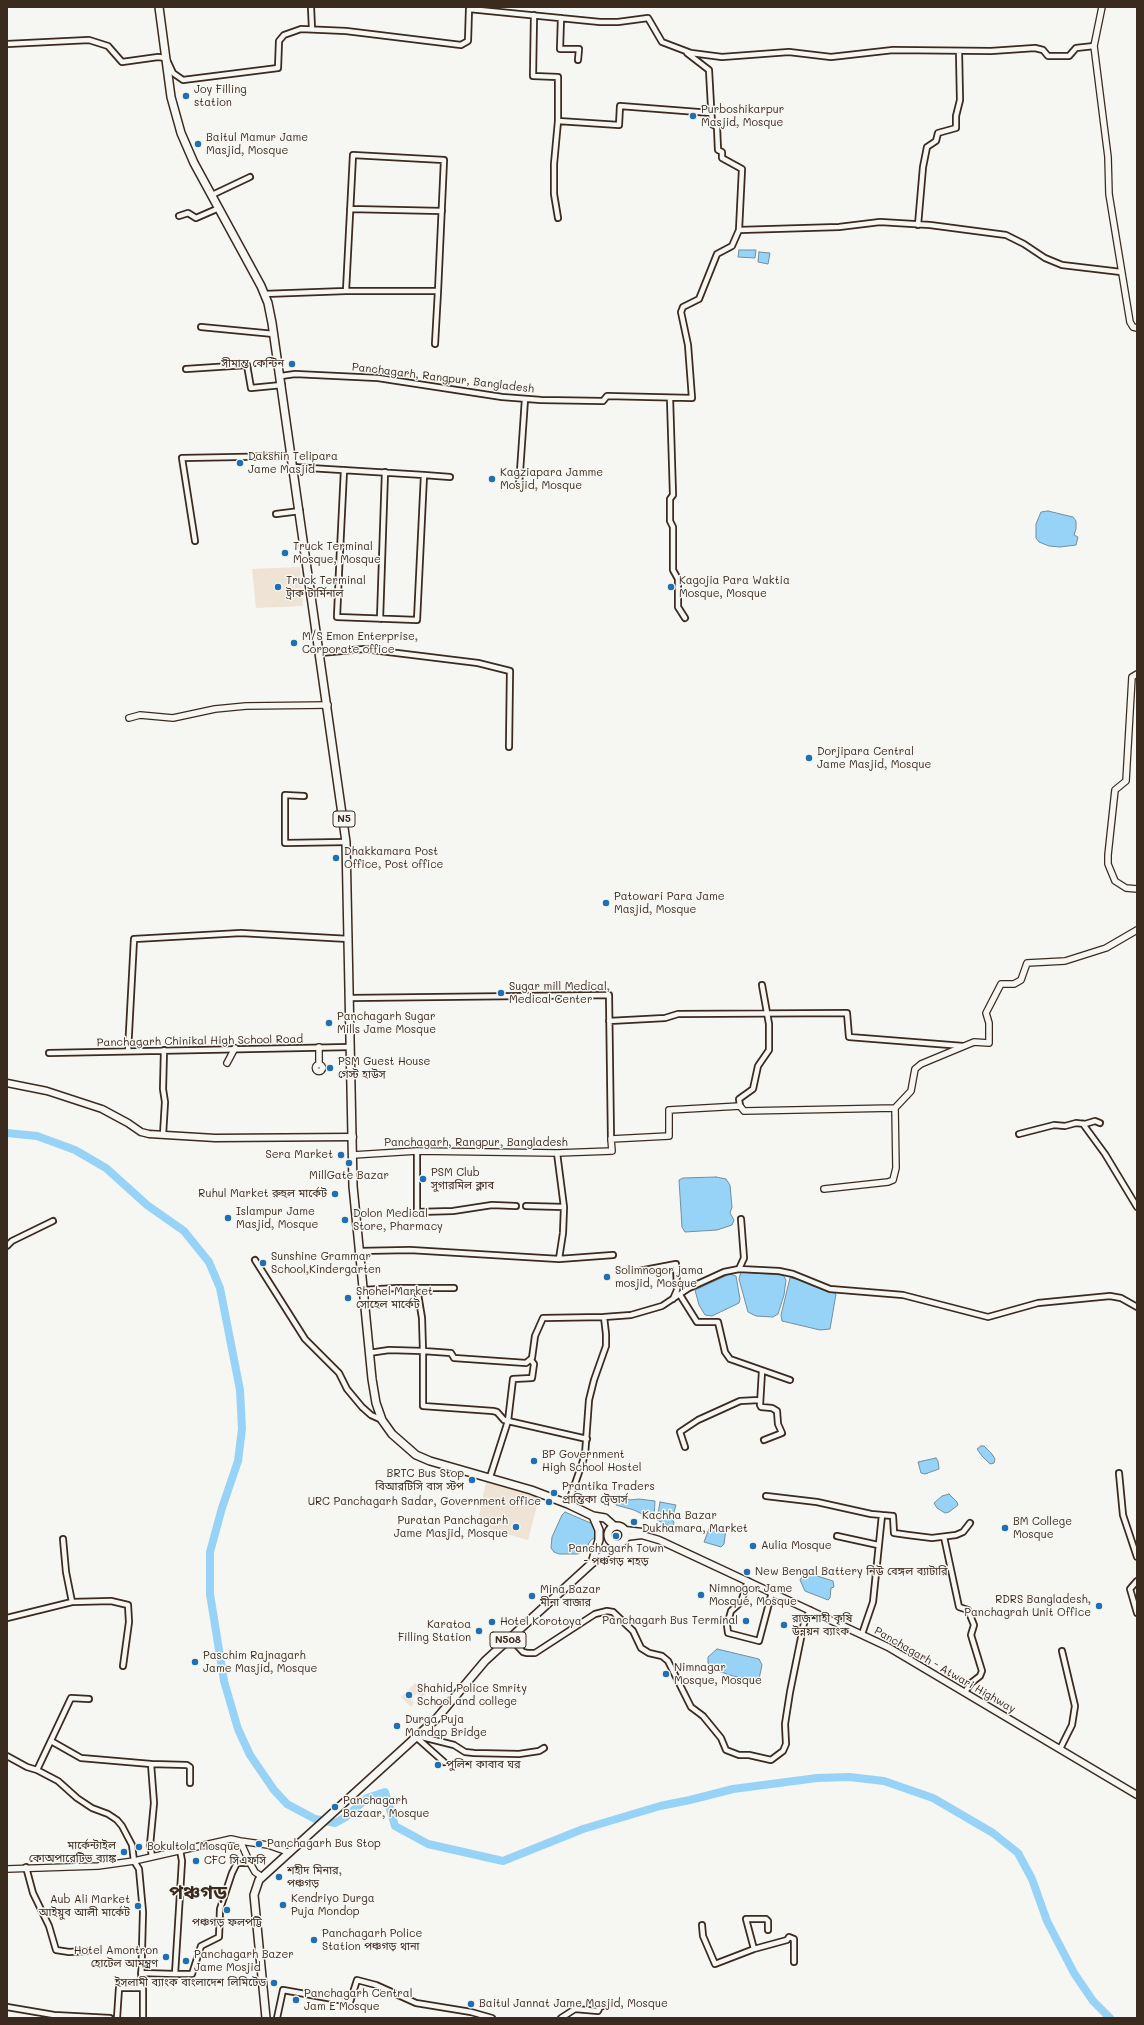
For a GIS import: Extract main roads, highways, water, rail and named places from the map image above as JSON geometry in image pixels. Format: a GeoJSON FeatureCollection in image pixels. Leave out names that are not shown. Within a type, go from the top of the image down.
{"type":"FeatureCollection","features":[{"type":"Feature","properties":{"kind":"highway","name":"N5"},"geometry":{"type":"LineString","coordinates":[[159,7],[171,96],[177,123],[189,153],[264,294],[270,312],[282,385],[346,842],[355,1207],[369,1353],[376,1403],[382,1420],[397,1440],[416,1455],[430,1461],[490,1478],[568,1504],[594,1519]]}},
{"type":"Feature","properties":{"kind":"highway"},"geometry":{"type":"LineString","coordinates":[[592,1564],[599,1540],[599,1530],[594,1519],[603,1517],[612,1524],[619,1526],[625,1534],[619,1544],[608,1551]]}},
{"type":"Feature","properties":{"kind":"highway"},"geometry":{"type":"LineString","coordinates":[[608,1551],[609,1531],[612,1524]]}},
{"type":"Feature","properties":{"kind":"highway"},"geometry":{"type":"LineString","coordinates":[[609,1540],[612,1543],[619,1544]]}},
{"type":"Feature","properties":{"kind":"highway","name":"N508"},"geometry":{"type":"LineString","coordinates":[[266,2018],[254,1895],[257,1883],[272,1866],[417,1736],[447,1707],[476,1670],[608,1551]]}},
{"type":"Feature","properties":{"kind":"main road"},"geometry":{"type":"LineString","coordinates":[[7,1083],[47,1091],[102,1109],[141,1132],[215,1138],[353,1137]]}},
{"type":"Feature","properties":{"kind":"main road","name":"Panchagarh - Atwari Highway"},"geometry":{"type":"LineString","coordinates":[[625,1534],[641,1532],[748,1580],[895,1650],[1137,1795]]}},
{"type":"Feature","properties":{"kind":"water"},"geometry":{"type":"Polygon","coordinates":[[[739,250],[756,250],[755,258],[738,257],[739,250]]]}},
{"type":"Feature","properties":{"kind":"water"},"geometry":{"type":"Polygon","coordinates":[[[759,252],[770,253],[768,264],[758,262],[759,252]]]}},
{"type":"Feature","properties":{"kind":"water"},"geometry":{"type":"Polygon","coordinates":[[[1048,511],[1073,517],[1076,521],[1074,535],[1078,537],[1076,545],[1060,547],[1049,546],[1039,542],[1036,538],[1036,524],[1041,512],[1048,511]]]}},
{"type":"Feature","properties":{"kind":"water"},"geometry":{"type":"Polygon","coordinates":[[[716,1177],[726,1179],[730,1185],[732,1207],[730,1213],[734,1220],[732,1225],[717,1230],[685,1232],[682,1227],[679,1180],[683,1178],[716,1177]]]}},
{"type":"Feature","properties":{"kind":"water"},"geometry":{"type":"Polygon","coordinates":[[[741,1272],[783,1275],[786,1280],[784,1295],[778,1314],[773,1317],[756,1316],[748,1312],[739,1279],[741,1272]]]}},
{"type":"Feature","properties":{"kind":"water"},"geometry":{"type":"Polygon","coordinates":[[[730,1274],[736,1276],[740,1299],[739,1303],[712,1316],[705,1315],[699,1305],[695,1290],[730,1274]]]}},
{"type":"Feature","properties":{"kind":"water"},"geometry":{"type":"Polygon","coordinates":[[[790,1278],[804,1280],[836,1294],[830,1329],[820,1330],[782,1321],[781,1315],[790,1278]]]}},
{"type":"Feature","properties":{"kind":"water"},"geometry":{"type":"Polygon","coordinates":[[[984,1446],[992,1454],[995,1459],[994,1463],[990,1464],[982,1456],[977,1449],[984,1446]]]}},
{"type":"Feature","properties":{"kind":"water"},"geometry":{"type":"Polygon","coordinates":[[[936,1458],[939,1469],[925,1474],[921,1473],[918,1462],[936,1458]]]}},
{"type":"Feature","properties":{"kind":"water"},"geometry":{"type":"Polygon","coordinates":[[[949,1494],[958,1505],[949,1512],[945,1513],[937,1508],[934,1503],[942,1496],[949,1494]]]}},
{"type":"Feature","properties":{"kind":"water"},"geometry":{"type":"Polygon","coordinates":[[[618,1495],[630,1500],[639,1499],[655,1501],[654,1517],[652,1519],[634,1510],[616,1505],[615,1501],[618,1495]]]}},
{"type":"Feature","properties":{"kind":"water"},"geometry":{"type":"Polygon","coordinates":[[[660,1502],[676,1505],[672,1519],[674,1523],[671,1527],[657,1520],[660,1502]]]}},
{"type":"Feature","properties":{"kind":"water"},"geometry":{"type":"Polygon","coordinates":[[[565,1512],[593,1524],[598,1535],[590,1541],[586,1549],[578,1554],[559,1554],[554,1552],[551,1548],[552,1537],[562,1515],[565,1512]]]}},
{"type":"Feature","properties":{"kind":"water"},"geometry":{"type":"Polygon","coordinates":[[[710,1526],[719,1526],[726,1529],[724,1544],[721,1547],[704,1542],[710,1526]]]}},
{"type":"Feature","properties":{"kind":"water"},"geometry":{"type":"Polygon","coordinates":[[[805,1572],[833,1581],[834,1587],[831,1588],[830,1598],[828,1600],[805,1591],[800,1580],[805,1572]]]}},
{"type":"Feature","properties":{"kind":"water"},"geometry":{"type":"Polygon","coordinates":[[[717,1649],[759,1659],[762,1665],[759,1679],[756,1681],[733,1676],[712,1669],[708,1663],[708,1657],[717,1649]]]}},
{"type":"Feature","properties":{"kind":"waterway"},"geometry":{"type":"LineString","coordinates":[[7,1133],[37,1136],[75,1150],[106,1168],[147,1205],[184,1231],[209,1262],[220,1288],[240,1390],[242,1429],[238,1461],[222,1508],[210,1552],[210,1594],[224,1681],[238,1729],[250,1755],[274,1790],[287,1804],[315,1819],[335,1823],[346,1817],[367,1798],[385,1792],[395,1826],[428,1844],[503,1861],[583,1829],[660,1806],[733,1789],[817,1778],[849,1777],[884,1781],[933,1798],[993,1833],[1018,1853],[1032,1879],[1047,1921],[1074,1973],[1093,2001],[1110,2018]]}},
{"type":"Feature","properties":{"kind":"place","name":"Joy Filling station"},"geometry":{"type":"Point","coordinates":[186,96]}},
{"type":"Feature","properties":{"kind":"place","name":"Purboshikarpur Masjid, Mosque"},"geometry":{"type":"Point","coordinates":[693,116]}},
{"type":"Feature","properties":{"kind":"place","name":"Baitul Mamur Jame Masjid, Mosque"},"geometry":{"type":"Point","coordinates":[198,144]}},
{"type":"Feature","properties":{"kind":"place","name":"সীমান্ত কেন্টিন"},"geometry":{"type":"Point","coordinates":[292,364]}},
{"type":"Feature","properties":{"kind":"place","name":"Dakshin Telipara Jame Masjid"},"geometry":{"type":"Point","coordinates":[240,463]}},
{"type":"Feature","properties":{"kind":"place","name":"Kagziapara Jamme Mosjid, Mosque"},"geometry":{"type":"Point","coordinates":[492,479]}},
{"type":"Feature","properties":{"kind":"place","name":"Truck Terminal Mosque, Mosque"},"geometry":{"type":"Point","coordinates":[285,553]}},
{"type":"Feature","properties":{"kind":"place","name":"Truck Terminal ট্রাক টার্মিনাল"},"geometry":{"type":"Point","coordinates":[278,587]}},
{"type":"Feature","properties":{"kind":"place","name":"Kagojia Para Waktia Mosque, Mosque"},"geometry":{"type":"Point","coordinates":[671,587]}},
{"type":"Feature","properties":{"kind":"place","name":"M/S Emon Enterprise, Corporate office"},"geometry":{"type":"Point","coordinates":[294,643]}},
{"type":"Feature","properties":{"kind":"place","name":"Dorjipara Central Jame Masjid, Mosque"},"geometry":{"type":"Point","coordinates":[809,758]}},
{"type":"Feature","properties":{"kind":"place","name":"Dhakkamara Post Office, Post office"},"geometry":{"type":"Point","coordinates":[336,858]}},
{"type":"Feature","properties":{"kind":"place","name":"Patowari Para Jame Masjid, Mosque"},"geometry":{"type":"Point","coordinates":[606,903]}},
{"type":"Feature","properties":{"kind":"place","name":"Sugar mill Medical, Medical Center"},"geometry":{"type":"Point","coordinates":[501,993]}},
{"type":"Feature","properties":{"kind":"place","name":"Panchagarh Sugar Mills Jame Mosque"},"geometry":{"type":"Point","coordinates":[329,1023]}},
{"type":"Feature","properties":{"kind":"place","name":"PSM Guest House গেস্ট হাউস"},"geometry":{"type":"Point","coordinates":[330,1068]}},
{"type":"Feature","properties":{"kind":"place","name":"Sera Market"},"geometry":{"type":"Point","coordinates":[341,1155]}},
{"type":"Feature","properties":{"kind":"place","name":"MillGate Bazar"},"geometry":{"type":"Point","coordinates":[349,1163]}},
{"type":"Feature","properties":{"kind":"place","name":"PSM Club সুগারমিল ক্লাব"},"geometry":{"type":"Point","coordinates":[423,1179]}},
{"type":"Feature","properties":{"kind":"place","name":"Ruhul Market রুহুল মার্কেট"},"geometry":{"type":"Point","coordinates":[335,1194]}},
{"type":"Feature","properties":{"kind":"place","name":"Islampur Jame Masjid, Mosque"},"geometry":{"type":"Point","coordinates":[228,1218]}},
{"type":"Feature","properties":{"kind":"place","name":"Dolon Medical Store, Pharmacy"},"geometry":{"type":"Point","coordinates":[345,1220]}},
{"type":"Feature","properties":{"kind":"place","name":"Sunshine Grammar School,Kindergarten"},"geometry":{"type":"Point","coordinates":[263,1263]}},
{"type":"Feature","properties":{"kind":"place","name":"Solimnogor jama mosjid, Mosque"},"geometry":{"type":"Point","coordinates":[607,1277]}},
{"type":"Feature","properties":{"kind":"place","name":"Shohel Market সোহেল মার্কেট"},"geometry":{"type":"Point","coordinates":[348,1298]}},
{"type":"Feature","properties":{"kind":"place","name":"BP Government High School Hostel"},"geometry":{"type":"Point","coordinates":[534,1461]}},
{"type":"Feature","properties":{"kind":"place","name":"BRTC Bus Stop বিআরটিসি বাস স্টপ"},"geometry":{"type":"Point","coordinates":[472,1480]}},
{"type":"Feature","properties":{"kind":"place","name":"Prantika Traders প্রান্তিকা ট্রেডার্স"},"geometry":{"type":"Point","coordinates":[554,1493]}},
{"type":"Feature","properties":{"kind":"place","name":"URC Panchagarh Sadar, Government office"},"geometry":{"type":"Point","coordinates":[549,1502]}},
{"type":"Feature","properties":{"kind":"place","name":"Kachha Bazar Dukhamara, Market"},"geometry":{"type":"Point","coordinates":[634,1522]}},
{"type":"Feature","properties":{"kind":"place","name":"Puratan Panchagarh Jame Masjid, Mosque"},"geometry":{"type":"Point","coordinates":[516,1527]}},
{"type":"Feature","properties":{"kind":"place","name":"BM College Mosque"},"geometry":{"type":"Point","coordinates":[1005,1528]}},
{"type":"Feature","properties":{"kind":"place","name":"Panchagarh Town - পঞ্চগড় শহড়"},"geometry":{"type":"Point","coordinates":[616,1536]}},
{"type":"Feature","properties":{"kind":"place","name":"Aulia Mosque"},"geometry":{"type":"Point","coordinates":[753,1546]}},
{"type":"Feature","properties":{"kind":"place","name":"New Bengal Battery নিউ বেঙ্গল ব্যাটারি"},"geometry":{"type":"Point","coordinates":[747,1572]}},
{"type":"Feature","properties":{"kind":"place","name":"Nimnogor Jame Mosque, Mosque"},"geometry":{"type":"Point","coordinates":[701,1595]}},
{"type":"Feature","properties":{"kind":"place","name":"Mina Bazar মীনা বাজার"},"geometry":{"type":"Point","coordinates":[532,1596]}},
{"type":"Feature","properties":{"kind":"place","name":"RDRS Bangladesh, Panchagrah Unit Office"},"geometry":{"type":"Point","coordinates":[1099,1606]}},
{"type":"Feature","properties":{"kind":"place","name":"Panchagarh Bus Terminal"},"geometry":{"type":"Point","coordinates":[746,1621]}},
{"type":"Feature","properties":{"kind":"place","name":"Hotel Korotoya"},"geometry":{"type":"Point","coordinates":[492,1622]}},
{"type":"Feature","properties":{"kind":"place","name":"রাজশাহী কৃষি উন্নয়ন ব্যাংক"},"geometry":{"type":"Point","coordinates":[784,1625]}},
{"type":"Feature","properties":{"kind":"place","name":"Karatoa Filling Station"},"geometry":{"type":"Point","coordinates":[479,1631]}},
{"type":"Feature","properties":{"kind":"place","name":"Paschim Rajnagarh Jame Masjid, Mosque"},"geometry":{"type":"Point","coordinates":[195,1662]}},
{"type":"Feature","properties":{"kind":"place","name":"Nimnagar Mosque, Mosque"},"geometry":{"type":"Point","coordinates":[666,1674]}},
{"type":"Feature","properties":{"kind":"place","name":"Shahid Police Smrity School and college"},"geometry":{"type":"Point","coordinates":[409,1695]}},
{"type":"Feature","properties":{"kind":"place","name":"Durga Puja Mandap Bridge"},"geometry":{"type":"Point","coordinates":[397,1726]}},
{"type":"Feature","properties":{"kind":"place","name":"পুলিশ কাবাব ঘর"},"geometry":{"type":"Point","coordinates":[438,1765]}},
{"type":"Feature","properties":{"kind":"place","name":"Panchagarh Bazaar, Mosque"},"geometry":{"type":"Point","coordinates":[335,1807]}},
{"type":"Feature","properties":{"kind":"place","name":"Panchagarh Bus Stop"},"geometry":{"type":"Point","coordinates":[259,1844]}},
{"type":"Feature","properties":{"kind":"place","name":"Bokultola Mosque"},"geometry":{"type":"Point","coordinates":[139,1847]}},
{"type":"Feature","properties":{"kind":"place","name":"মার্কেন্টাইল কোঅপারেটিভ ব্যাঙ্ক"},"geometry":{"type":"Point","coordinates":[124,1852]}},
{"type":"Feature","properties":{"kind":"place","name":"CFC সিএফসি"},"geometry":{"type":"Point","coordinates":[196,1861]}},
{"type":"Feature","properties":{"kind":"place","name":"শহীদ মিনার, পঞ্চগড়"},"geometry":{"type":"Point","coordinates":[279,1877]}},
{"type":"Feature","properties":{"kind":"place","name":"Kendriyo Durga Puja Mondop"},"geometry":{"type":"Point","coordinates":[283,1905]}},
{"type":"Feature","properties":{"kind":"place","name":"Aub Ali Market আইয়ুব আলী মার্কেট"},"geometry":{"type":"Point","coordinates":[138,1906]}},
{"type":"Feature","properties":{"kind":"place","name":"পঞ্চগড় ফলপট্টি"},"geometry":{"type":"Point","coordinates":[227,1910]}},
{"type":"Feature","properties":{"kind":"place","name":"Panchagarh Police Station পঞ্চগড় থানা"},"geometry":{"type":"Point","coordinates":[314,1940]}},
{"type":"Feature","properties":{"kind":"place","name":"Hotel Amontron হোটেল আমন্ত্রণ"},"geometry":{"type":"Point","coordinates":[166,1957]}},
{"type":"Feature","properties":{"kind":"place","name":"Panchagarh Bazer Jame Mosjid"},"geometry":{"type":"Point","coordinates":[186,1961]}},
{"type":"Feature","properties":{"kind":"place","name":"ইসলামী ব্যাংক বাংলাদেশ লিমিটেড"},"geometry":{"type":"Point","coordinates":[274,1983]}},
{"type":"Feature","properties":{"kind":"place","name":"Panchagarh Central Jam E Mosque"},"geometry":{"type":"Point","coordinates":[296,2000]}},
{"type":"Feature","properties":{"kind":"place","name":"Baitul Jannat Jame Masjid, Mosque"},"geometry":{"type":"Point","coordinates":[471,2004]}},
{"type":"Feature","properties":{"kind":"district","name":"পঞ্চগড়"},"geometry":{"type":"Point","coordinates":[198,1893]}}]}
